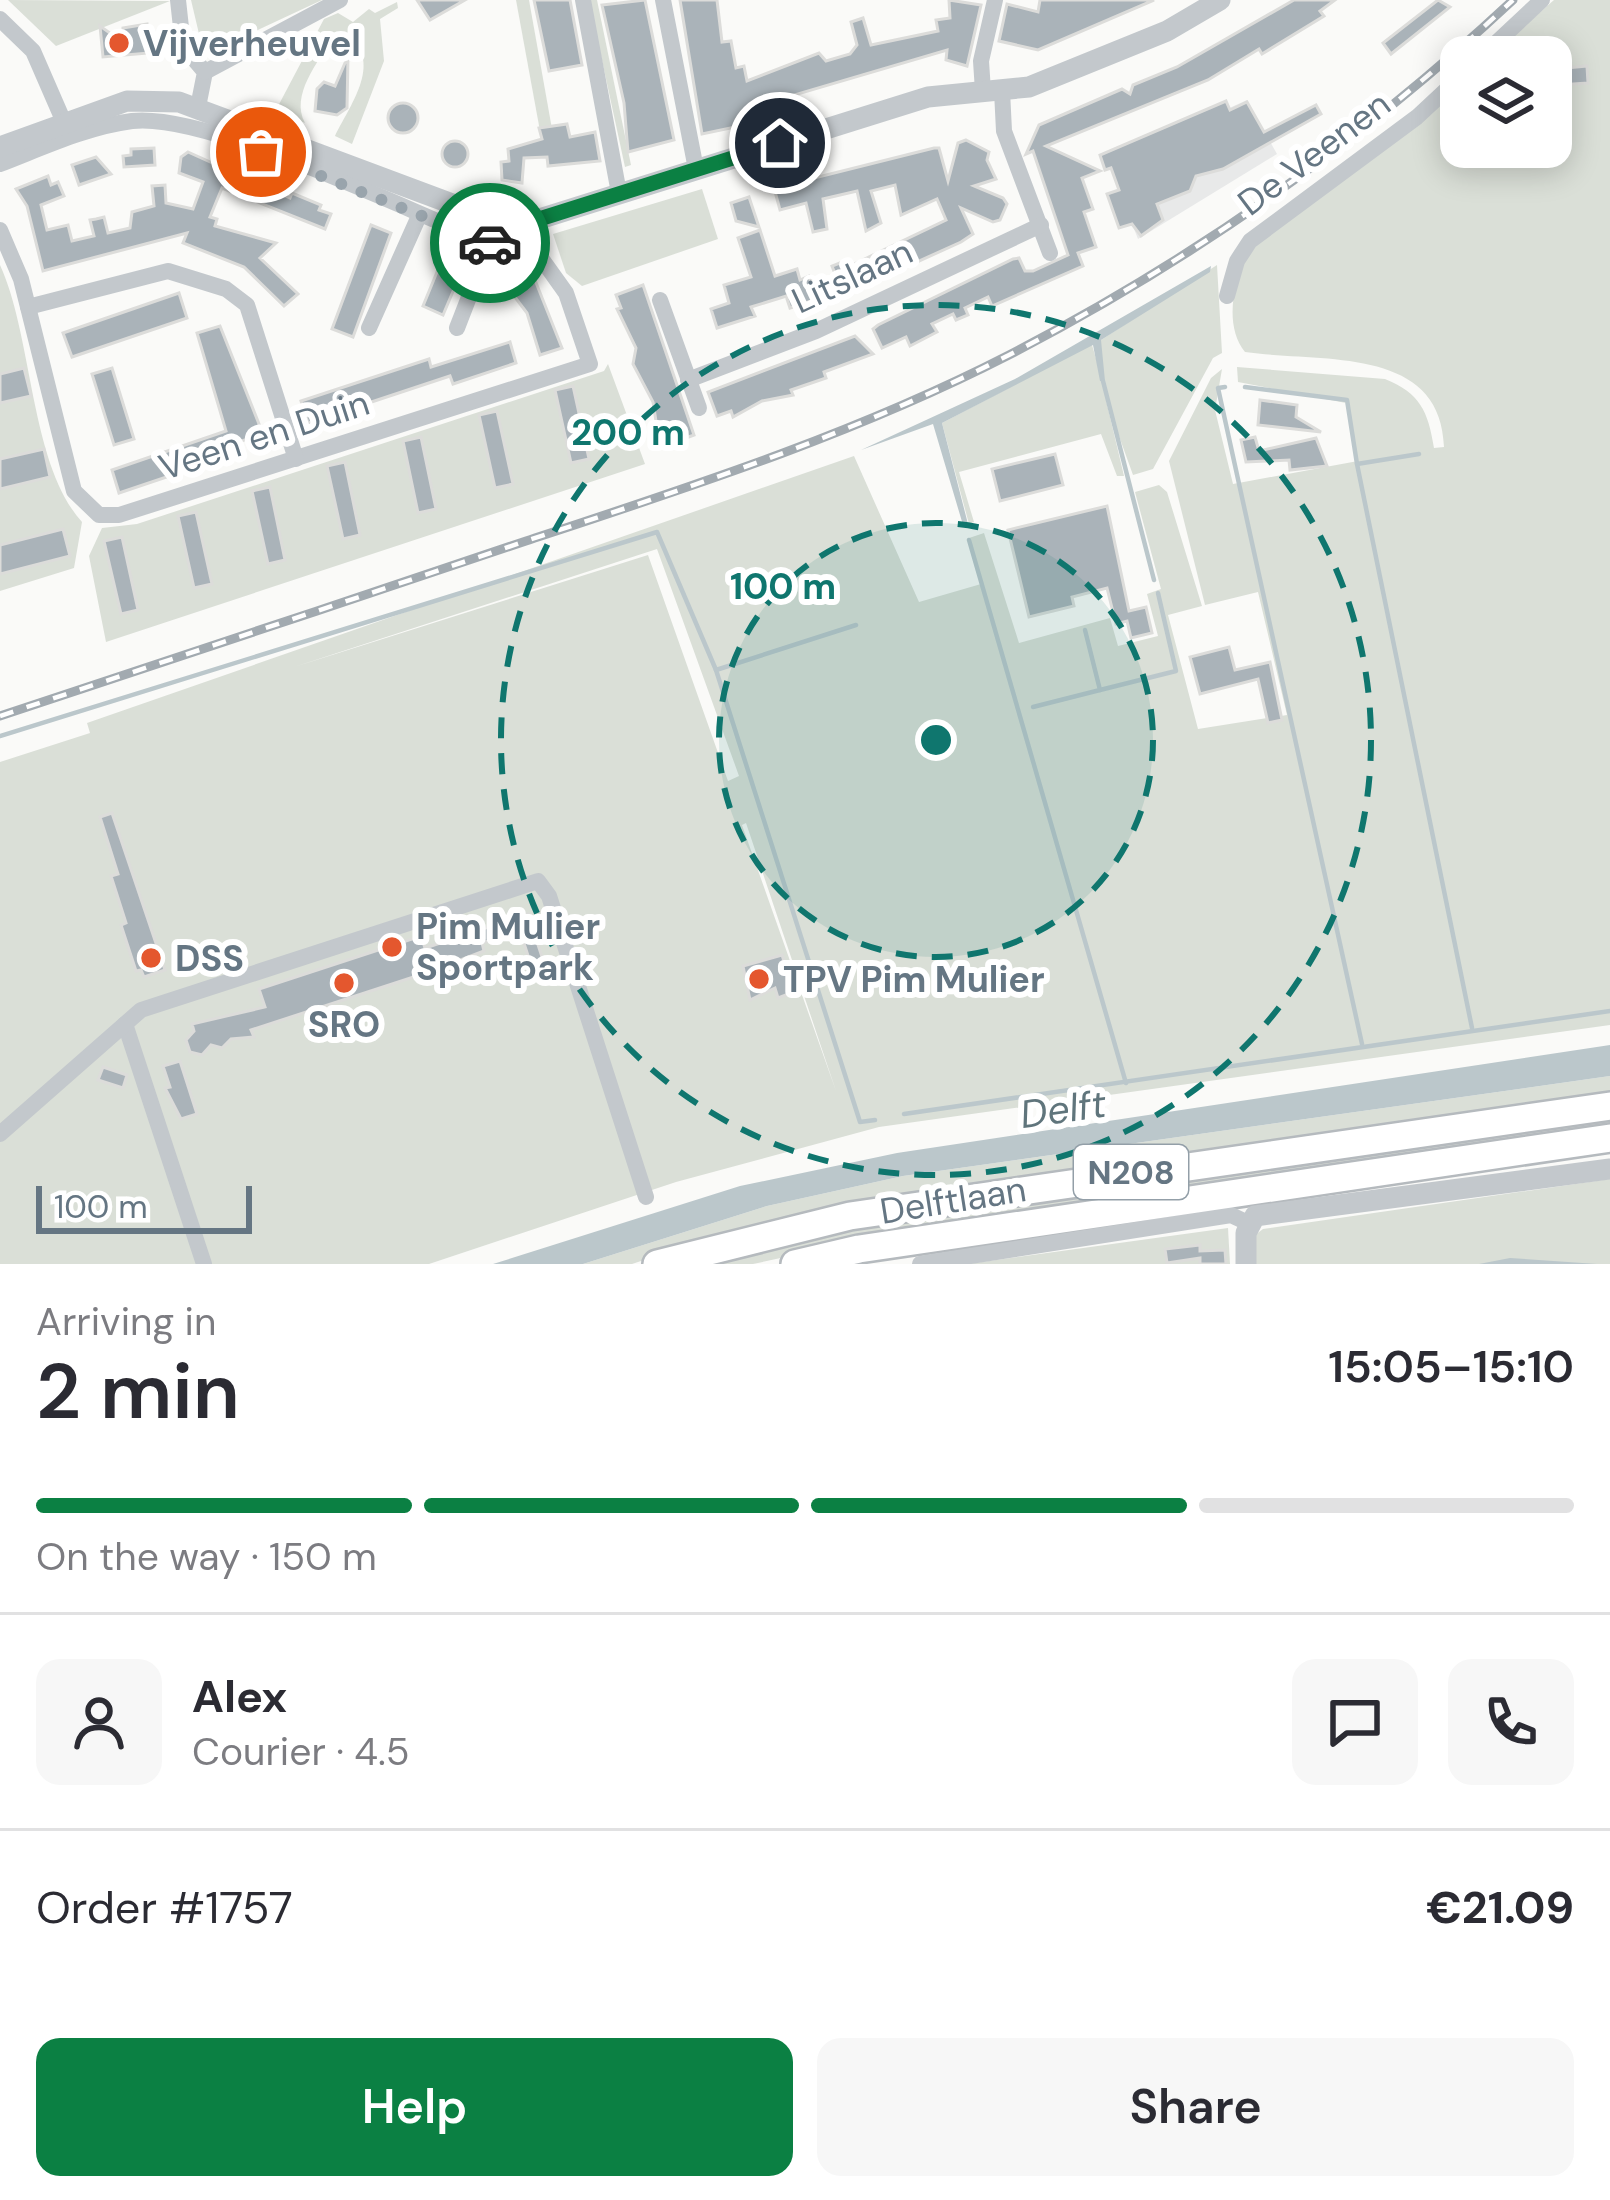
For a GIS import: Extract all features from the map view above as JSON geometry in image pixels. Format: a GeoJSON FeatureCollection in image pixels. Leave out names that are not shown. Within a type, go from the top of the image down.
{"type":"FeatureCollection","features":[{"type":"Feature","properties":{"kind":"main road","name":"Delftlaan"},"geometry":{"type":"LineString","coordinates":[[657,1264],[850,1216],[1610,1106]]}},
{"type":"Feature","properties":{"kind":"main road","name":"Delftlaan"},"geometry":{"type":"LineString","coordinates":[[795,1264],[881,1245],[1610,1138]]}},
{"type":"Feature","properties":{"kind":"street"},"geometry":{"type":"LineString","coordinates":[[178,0],[183,46],[205,72]]}},
{"type":"Feature","properties":{"kind":"street"},"geometry":{"type":"LineString","coordinates":[[205,72],[340,0]]}},
{"type":"Feature","properties":{"kind":"street"},"geometry":{"type":"LineString","coordinates":[[583,0],[619,193]]}},
{"type":"Feature","properties":{"kind":"street"},"geometry":{"type":"LineString","coordinates":[[664,0],[696,170]]}},
{"type":"Feature","properties":{"kind":"street"},"geometry":{"type":"LineString","coordinates":[[995,0],[981,61],[1051,253]]}},
{"type":"Feature","properties":{"kind":"street"},"geometry":{"type":"LineString","coordinates":[[0,164],[83,133],[134,121],[176,123],[490,243],[532,232],[619,193],[928,97],[1029,87],[1167,31],[1220,0]]}},
{"type":"Feature","properties":{"kind":"street"},"geometry":{"type":"LineString","coordinates":[[1503,36],[1542,0]]}},
{"type":"Feature","properties":{"kind":"street"},"geometry":{"type":"LineString","coordinates":[[0,19],[33,51],[63,120]]}},
{"type":"Feature","properties":{"kind":"street"},"geometry":{"type":"LineString","coordinates":[[198,107],[205,72]]}},
{"type":"Feature","properties":{"kind":"street","name":"De Veenen"},"geometry":{"type":"LineString","coordinates":[[1227,296],[1237,261],[1250,241],[1440,96]]}},
{"type":"Feature","properties":{"kind":"street"},"geometry":{"type":"LineString","coordinates":[[0,147],[63,120],[127,101],[198,107],[532,232]]}},
{"type":"Feature","properties":{"kind":"street"},"geometry":{"type":"LineString","coordinates":[[369,328],[419,216]]}},
{"type":"Feature","properties":{"kind":"street","name":"Litslaan"},"geometry":{"type":"LineString","coordinates":[[688,380],[816,331],[1041,225]]}},
{"type":"Feature","properties":{"kind":"street","name":"Veen en Duin"},"geometry":{"type":"LineString","coordinates":[[0,230],[28,308],[74,491],[99,515],[137,512],[590,364],[566,293],[532,232]]}},
{"type":"Feature","properties":{"kind":"street"},"geometry":{"type":"LineString","coordinates":[[457,328],[490,243]]}},
{"type":"Feature","properties":{"kind":"street"},"geometry":{"type":"LineString","coordinates":[[28,308],[168,271],[226,289],[247,305],[296,459]]}},
{"type":"Feature","properties":{"kind":"street"},"geometry":{"type":"LineString","coordinates":[[660,300],[699,408]]}},
{"type":"Feature","properties":{"kind":"street"},"geometry":{"type":"LineString","coordinates":[[0,1134],[125,1024],[155,1004],[538,880],[549,896],[646,1197]]}},
{"type":"Feature","properties":{"kind":"street"},"geometry":{"type":"LineString","coordinates":[[125,1024],[204,1264]]}},
{"type":"Feature","properties":{"kind":"street","name":"Delftlaan"},"geometry":{"type":"LineString","coordinates":[[920,1264],[1231,1216],[1248,1223],[1288,1210],[1610,1169]]}},
{"type":"Feature","properties":{"kind":"street"},"geometry":{"type":"LineString","coordinates":[[1246,1264],[1248,1223]]}},
{"type":"Feature","properties":{"kind":"shaded area"},"geometry":{"type":"Polygon","coordinates":[[[8,0],[170,1],[56,46],[8,0]]]}},
{"type":"Feature","properties":{"kind":"shaded area"},"geometry":{"type":"Polygon","coordinates":[[[191,0],[322,0],[204,55],[191,0]]]}},
{"type":"Feature","properties":{"kind":"shaded area"},"geometry":{"type":"Polygon","coordinates":[[[516,0],[529,0],[552,129],[540,131],[516,0]]]}},
{"type":"Feature","properties":{"kind":"shaded area"},"geometry":{"type":"Polygon","coordinates":[[[589,0],[597,0],[631,165],[625,167],[589,0]]]}},
{"type":"Feature","properties":{"kind":"shaded area"},"geometry":{"type":"Polygon","coordinates":[[[1554,0],[1610,0],[1610,1025],[879,1127],[676,1182],[429,1264],[0,1264],[0,762],[90,733],[87,723],[854,456],[919,602],[981,584],[969,538],[984,533],[1019,643],[1110,618],[1118,646],[1158,636],[1147,594],[1161,589],[1135,492],[1159,485],[1167,492],[1202,606],[1168,615],[1198,729],[1287,715],[1258,592],[1205,605],[1169,461],[1211,378],[1222,369],[1215,410],[1233,484],[1358,461],[1346,403],[1238,382],[1237,367],[1385,379],[1414,397],[1429,424],[1434,448],[1444,447],[1438,414],[1422,390],[1399,375],[1340,360],[1245,352],[1234,328],[1233,299],[1251,246],[1440,98],[1440,168],[1572,168],[1572,36],[1513,36],[1554,0]],[[657,549],[294,667],[648,555],[728,781],[739,776],[657,549]],[[746,823],[742,825],[836,1091],[746,823]]]}},
{"type":"Feature","properties":{"kind":"shaded area"},"geometry":{"type":"Polygon","coordinates":[[[397,2],[398,8],[380,19],[384,61],[352,144],[335,136],[363,72],[359,48],[349,37],[332,38],[308,79],[301,101],[305,123],[276,110],[324,19],[338,13],[353,22],[369,9],[375,13],[397,2]]]}},
{"type":"Feature","properties":{"kind":"shaded area"},"geometry":{"type":"Polygon","coordinates":[[[1247,100],[1277,154],[1138,239],[1108,163],[1247,100]]]}},
{"type":"Feature","properties":{"kind":"shaded area"},"geometry":{"type":"Polygon","coordinates":[[[702,189],[718,239],[582,286],[566,273],[553,234],[702,189]]]}},
{"type":"Feature","properties":{"kind":"shaded area"},"geometry":{"type":"Polygon","coordinates":[[[0,265],[52,468],[82,522],[74,568],[0,591],[0,265]]]}},
{"type":"Feature","properties":{"kind":"shaded area"},"geometry":{"type":"Polygon","coordinates":[[[1217,265],[1222,353],[1213,358],[1153,469],[1133,475],[1106,400],[1124,476],[1117,476],[1101,434],[959,472],[974,522],[969,524],[942,423],[1086,347],[1092,345],[1097,362],[1101,340],[1217,265]]]}},
{"type":"Feature","properties":{"kind":"shaded area"},"geometry":{"type":"Polygon","coordinates":[[[1211,266],[1210,272],[1101,340],[1105,381],[1100,381],[1093,345],[942,423],[968,524],[963,525],[933,424],[861,450],[1015,379],[1211,266]]]}},
{"type":"Feature","properties":{"kind":"shaded area"},"geometry":{"type":"Polygon","coordinates":[[[608,364],[645,464],[106,642],[89,556],[102,528],[137,524],[604,371],[608,364]]]}},
{"type":"Feature","properties":{"kind":"shaded area"},"geometry":{"type":"Polygon","coordinates":[[[1610,1045],[1610,1076],[903,1176],[767,1206],[583,1264],[493,1264],[740,1186],[897,1153],[1610,1045]]]}},
{"type":"Feature","properties":{"kind":"shaded area"},"geometry":{"type":"Polygon","coordinates":[[[1610,1076],[1610,1096],[963,1186],[689,1245],[632,1264],[583,1264],[767,1206],[903,1176],[1610,1076]]]}},
{"type":"Feature","properties":{"kind":"shaded area"},"geometry":{"type":"Polygon","coordinates":[[[1610,1114],[1610,1129],[911,1230],[753,1264],[694,1264],[803,1236],[1610,1114]]]}},
{"type":"Feature","properties":{"kind":"shaded area"},"geometry":{"type":"Polygon","coordinates":[[[1610,1179],[1610,1264],[1256,1264],[1255,1235],[1263,1229],[1610,1179]]]}},
{"type":"Feature","properties":{"kind":"shaded area"},"geometry":{"type":"Polygon","coordinates":[[[1228,1228],[1230,1264],[967,1264],[1228,1228]]]}},
{"type":"Feature","properties":{"kind":"shaded area"},"geometry":{"type":"Polygon","coordinates":[[[1510,1258],[1597,1264],[1479,1264],[1510,1258]]]}},
{"type":"Feature","properties":{"kind":"building"},"geometry":{"type":"Polygon","coordinates":[[[417,0],[465,0],[430,20],[417,0]]]}},
{"type":"Feature","properties":{"kind":"building"},"geometry":{"type":"Polygon","coordinates":[[[534,0],[570,0],[582,65],[549,71],[534,0]]]}},
{"type":"Feature","properties":{"kind":"building"},"geometry":{"type":"Polygon","coordinates":[[[645,0],[674,140],[628,152],[624,103],[602,5],[645,0]]]}},
{"type":"Feature","properties":{"kind":"building"},"geometry":{"type":"Polygon","coordinates":[[[680,0],[717,0],[722,42],[731,41],[736,68],[744,66],[747,81],[819,53],[826,61],[850,54],[857,45],[851,22],[863,18],[871,45],[938,31],[936,20],[950,18],[949,0],[981,5],[967,66],[946,60],[947,50],[750,108],[745,125],[702,134],[680,0]]]}},
{"type":"Feature","properties":{"kind":"building"},"geometry":{"type":"Polygon","coordinates":[[[1040,0],[1154,0],[1038,50],[999,41],[1007,4],[1038,12],[1040,0]]]}},
{"type":"Feature","properties":{"kind":"building"},"geometry":{"type":"Polygon","coordinates":[[[1294,0],[1335,0],[1320,11],[1324,16],[1262,54],[1259,49],[1208,80],[1046,146],[1100,171],[1082,178],[1093,209],[1084,212],[1096,247],[1078,253],[1083,266],[992,306],[988,297],[965,308],[968,315],[956,320],[953,314],[932,324],[937,332],[910,346],[906,337],[882,348],[873,329],[878,325],[1013,259],[1019,258],[1025,271],[1033,271],[1068,255],[1033,151],[1026,154],[1039,125],[1122,89],[1130,94],[1133,85],[1177,67],[1294,0]]]}},
{"type":"Feature","properties":{"kind":"building"},"geometry":{"type":"Polygon","coordinates":[[[1438,0],[1450,7],[1391,54],[1383,43],[1438,0]]]}},
{"type":"Feature","properties":{"kind":"building"},"geometry":{"type":"Polygon","coordinates":[[[147,24],[149,53],[103,57],[100,26],[124,43],[123,28],[147,24]]]}},
{"type":"Feature","properties":{"kind":"building"},"geometry":{"type":"Polygon","coordinates":[[[348,56],[347,108],[337,115],[315,111],[317,89],[324,82],[335,86],[348,56]]]}},
{"type":"Feature","properties":{"kind":"building"},"geometry":{"type":"Polygon","coordinates":[[[1587,66],[1588,83],[1572,84],[1572,67],[1587,66]]]}},
{"type":"Feature","properties":{"kind":"building"},"geometry":{"type":"Polygon","coordinates":[[[1226,101],[1230,110],[1247,102],[1264,132],[1316,105],[1321,114],[1223,169],[1196,176],[1190,191],[1157,204],[1163,220],[1141,236],[1132,224],[1119,228],[1107,194],[1119,190],[1100,155],[1226,101]]]}},
{"type":"Feature","properties":{"kind":"building"},"geometry":{"type":"Polygon","coordinates":[[[403,103],[414,107],[418,118],[414,129],[403,133],[392,129],[388,118],[392,107],[403,103]]]}},
{"type":"Feature","properties":{"kind":"building"},"geometry":{"type":"Polygon","coordinates":[[[567,124],[570,137],[595,132],[600,161],[548,166],[547,157],[524,158],[522,183],[502,180],[501,162],[509,161],[508,149],[542,139],[539,128],[567,124]]]}},
{"type":"Feature","properties":{"kind":"building"},"geometry":{"type":"Polygon","coordinates":[[[966,140],[989,152],[987,160],[996,179],[974,186],[1003,198],[1007,204],[1000,220],[993,222],[961,208],[973,234],[961,242],[820,306],[817,299],[790,308],[787,299],[793,294],[751,307],[755,316],[717,328],[711,309],[729,303],[724,285],[751,277],[738,238],[760,230],[775,276],[797,269],[800,280],[809,276],[813,289],[837,279],[832,266],[845,261],[848,267],[946,220],[937,199],[901,215],[895,185],[871,191],[881,223],[866,231],[857,191],[823,199],[827,229],[813,232],[806,203],[780,210],[774,188],[934,148],[939,148],[948,181],[958,143],[966,140]]]}},
{"type":"Feature","properties":{"kind":"building"},"geometry":{"type":"Polygon","coordinates":[[[455,141],[468,154],[455,167],[442,154],[455,141]]]}},
{"type":"Feature","properties":{"kind":"building"},"geometry":{"type":"Polygon","coordinates":[[[154,148],[155,165],[124,167],[123,156],[131,155],[131,149],[154,148]]]}},
{"type":"Feature","properties":{"kind":"building"},"geometry":{"type":"Polygon","coordinates":[[[188,152],[290,198],[292,193],[321,205],[319,210],[331,214],[325,229],[222,188],[210,217],[217,219],[215,226],[276,243],[260,258],[298,294],[284,306],[244,267],[183,243],[187,233],[43,271],[27,206],[16,189],[48,176],[51,185],[58,182],[64,196],[41,205],[47,230],[68,225],[72,241],[94,236],[90,220],[104,217],[108,233],[130,228],[132,212],[154,206],[152,186],[165,185],[166,203],[193,209],[203,182],[179,173],[181,157],[188,152]]]}},
{"type":"Feature","properties":{"kind":"building"},"geometry":{"type":"Polygon","coordinates":[[[96,157],[111,174],[79,185],[72,165],[96,157]]]}},
{"type":"Feature","properties":{"kind":"building"},"geometry":{"type":"Polygon","coordinates":[[[749,197],[759,227],[736,221],[731,203],[749,197]]]}},
{"type":"Feature","properties":{"kind":"building"},"geometry":{"type":"Polygon","coordinates":[[[371,225],[391,233],[353,337],[332,329],[371,225]]]}},
{"type":"Feature","properties":{"kind":"building"},"geometry":{"type":"Polygon","coordinates":[[[444,255],[465,263],[443,315],[423,306],[444,255]]]}},
{"type":"Feature","properties":{"kind":"building"},"geometry":{"type":"Polygon","coordinates":[[[533,275],[562,348],[540,355],[527,313],[505,284],[533,275]]]}},
{"type":"Feature","properties":{"kind":"building"},"geometry":{"type":"Polygon","coordinates":[[[643,285],[694,435],[667,445],[662,432],[658,434],[653,402],[633,364],[636,348],[617,309],[621,308],[616,295],[643,285]]]}},
{"type":"Feature","properties":{"kind":"building"},"geometry":{"type":"Polygon","coordinates":[[[179,293],[187,318],[72,357],[63,333],[179,293]]]}},
{"type":"Feature","properties":{"kind":"building"},"geometry":{"type":"Polygon","coordinates":[[[220,326],[263,434],[235,443],[235,454],[119,493],[112,470],[226,431],[197,333],[220,326]]]}},
{"type":"Feature","properties":{"kind":"building"},"geometry":{"type":"Polygon","coordinates":[[[855,336],[873,354],[824,372],[826,378],[791,390],[793,395],[762,401],[733,417],[731,411],[717,416],[708,392],[855,336]]]}},
{"type":"Feature","properties":{"kind":"building"},"geometry":{"type":"Polygon","coordinates":[[[510,342],[516,363],[453,384],[450,376],[308,423],[301,401],[429,359],[431,367],[510,342]]]}},
{"type":"Feature","properties":{"kind":"building"},"geometry":{"type":"Polygon","coordinates":[[[24,368],[31,396],[0,403],[0,374],[24,368]]]}},
{"type":"Feature","properties":{"kind":"building"},"geometry":{"type":"Polygon","coordinates":[[[112,368],[134,439],[114,445],[92,374],[112,368]]]}},
{"type":"Feature","properties":{"kind":"building"},"geometry":{"type":"Polygon","coordinates":[[[573,386],[589,459],[571,463],[555,390],[573,386]]]}},
{"type":"Feature","properties":{"kind":"building"},"geometry":{"type":"Polygon","coordinates":[[[1260,400],[1297,405],[1296,417],[1321,432],[1258,425],[1260,400]]]}},
{"type":"Feature","properties":{"kind":"building"},"geometry":{"type":"Polygon","coordinates":[[[497,411],[513,484],[495,488],[479,415],[497,411]]]}},
{"type":"Feature","properties":{"kind":"building"},"geometry":{"type":"Polygon","coordinates":[[[421,437],[436,509],[418,513],[403,441],[421,437]]]}},
{"type":"Feature","properties":{"kind":"building"},"geometry":{"type":"Polygon","coordinates":[[[1255,437],[1259,451],[1316,438],[1327,466],[1290,470],[1289,460],[1246,462],[1241,440],[1255,437]]]}},
{"type":"Feature","properties":{"kind":"building"},"geometry":{"type":"Polygon","coordinates":[[[44,449],[50,477],[0,489],[0,459],[44,449]]]}},
{"type":"Feature","properties":{"kind":"building"},"geometry":{"type":"Polygon","coordinates":[[[1055,454],[1063,485],[1000,501],[992,469],[1055,454]]]}},
{"type":"Feature","properties":{"kind":"building"},"geometry":{"type":"Polygon","coordinates":[[[345,462],[360,535],[343,539],[327,466],[345,462]]]}},
{"type":"Feature","properties":{"kind":"building"},"geometry":{"type":"Polygon","coordinates":[[[270,487],[285,560],[268,564],[252,491],[270,487]]]}},
{"type":"Feature","properties":{"kind":"building"},"geometry":{"type":"Polygon","coordinates":[[[1107,506],[1129,611],[1146,607],[1152,633],[1131,638],[1127,621],[1116,624],[1107,588],[1072,597],[1074,606],[1029,617],[1008,530],[1107,506]]]}},
{"type":"Feature","properties":{"kind":"building"},"geometry":{"type":"Polygon","coordinates":[[[196,512],[212,584],[194,588],[178,516],[196,512]]]}},
{"type":"Feature","properties":{"kind":"building"},"geometry":{"type":"Polygon","coordinates":[[[63,529],[70,556],[0,574],[0,545],[63,529]]]}},
{"type":"Feature","properties":{"kind":"building"},"geometry":{"type":"Polygon","coordinates":[[[122,537],[138,610],[121,614],[104,541],[122,537]]]}},
{"type":"Feature","properties":{"kind":"building"},"geometry":{"type":"Polygon","coordinates":[[[1229,647],[1235,670],[1270,662],[1282,720],[1268,723],[1258,679],[1200,694],[1190,657],[1229,647]]]}},
{"type":"Feature","properties":{"kind":"building"},"geometry":{"type":"Polygon","coordinates":[[[112,813],[165,970],[144,977],[141,970],[136,971],[111,876],[118,874],[100,817],[112,813]]]}},
{"type":"Feature","properties":{"kind":"building"},"geometry":{"type":"Polygon","coordinates":[[[528,914],[544,963],[532,968],[522,937],[513,933],[482,943],[484,951],[432,971],[251,1030],[254,1037],[231,1039],[222,1048],[211,1045],[202,1055],[190,1052],[186,1040],[194,1031],[192,1024],[265,1007],[259,989],[421,936],[425,948],[528,914]]]}},
{"type":"Feature","properties":{"kind":"building"},"geometry":{"type":"Polygon","coordinates":[[[782,955],[794,992],[778,998],[775,988],[750,1000],[743,966],[782,955]]]}},
{"type":"Feature","properties":{"kind":"building"},"geometry":{"type":"Polygon","coordinates":[[[180,1061],[197,1114],[181,1119],[165,1088],[170,1087],[163,1066],[180,1061]]]}},
{"type":"Feature","properties":{"kind":"building"},"geometry":{"type":"Polygon","coordinates":[[[103,1067],[127,1075],[123,1088],[98,1080],[103,1067]]]}},
{"type":"Feature","properties":{"kind":"building"},"geometry":{"type":"Polygon","coordinates":[[[1200,1245],[1200,1251],[1225,1250],[1226,1264],[1200,1264],[1200,1258],[1167,1263],[1165,1249],[1200,1245]]]}},
{"type":"Feature","properties":{"kind":"waterway"},"geometry":{"type":"LineString","coordinates":[[1103,381],[1154,580]]}},
{"type":"Feature","properties":{"kind":"waterway"},"geometry":{"type":"LineString","coordinates":[[1225,387],[1218,388],[1362,1044]]}},
{"type":"Feature","properties":{"kind":"waterway"},"geometry":{"type":"LineString","coordinates":[[1245,387],[1347,400],[1357,464],[1419,454]]}},
{"type":"Feature","properties":{"kind":"waterway"},"geometry":{"type":"LineString","coordinates":[[1357,464],[1472,1028]]}},
{"type":"Feature","properties":{"kind":"waterway"},"geometry":{"type":"LineString","coordinates":[[0,736],[657,532],[716,670]]}},
{"type":"Feature","properties":{"kind":"waterway"},"geometry":{"type":"LineString","coordinates":[[969,540],[1126,1083]]}},
{"type":"Feature","properties":{"kind":"waterway"},"geometry":{"type":"LineString","coordinates":[[1100,690],[1176,671],[1158,593]]}},
{"type":"Feature","properties":{"kind":"waterway"},"geometry":{"type":"LineString","coordinates":[[856,625],[716,670],[860,1122],[875,1120]]}},
{"type":"Feature","properties":{"kind":"waterway"},"geometry":{"type":"LineString","coordinates":[[1033,707],[1100,690],[1085,630]]}},
{"type":"Feature","properties":{"kind":"waterway","name":"Delft"},"geometry":{"type":"LineString","coordinates":[[904,1114],[1610,1011]]}},
{"type":"Feature","properties":{"kind":"railway"},"geometry":{"type":"LineString","coordinates":[[0,716],[710,479],[951,383],[1077,318],[1210,238],[1396,102],[1513,0]]}},
{"type":"Feature","properties":{"kind":"way so far"},"geometry":{"type":"LineString","coordinates":[[261,152],[490,243]]}},
{"type":"Feature","properties":{"kind":"place","name":"Vijverheuvel"},"geometry":{"type":"Point","coordinates":[119,43]}},
{"type":"Feature","properties":{"kind":"place","name":"Pim Mulier Sportpark"},"geometry":{"type":"Point","coordinates":[392,947]}},
{"type":"Feature","properties":{"kind":"place","name":"DSS"},"geometry":{"type":"Point","coordinates":[151,958]}},
{"type":"Feature","properties":{"kind":"place","name":"TPV Pim Mulier"},"geometry":{"type":"Point","coordinates":[759,979]}},
{"type":"Feature","properties":{"kind":"place","name":"SRO"},"geometry":{"type":"Point","coordinates":[344,983]}},
{"type":"Feature","properties":{"kind":"route"},"geometry":{"type":"LineString","coordinates":[[490,243],[531,244],[533,221],[780,143]]}}]}
